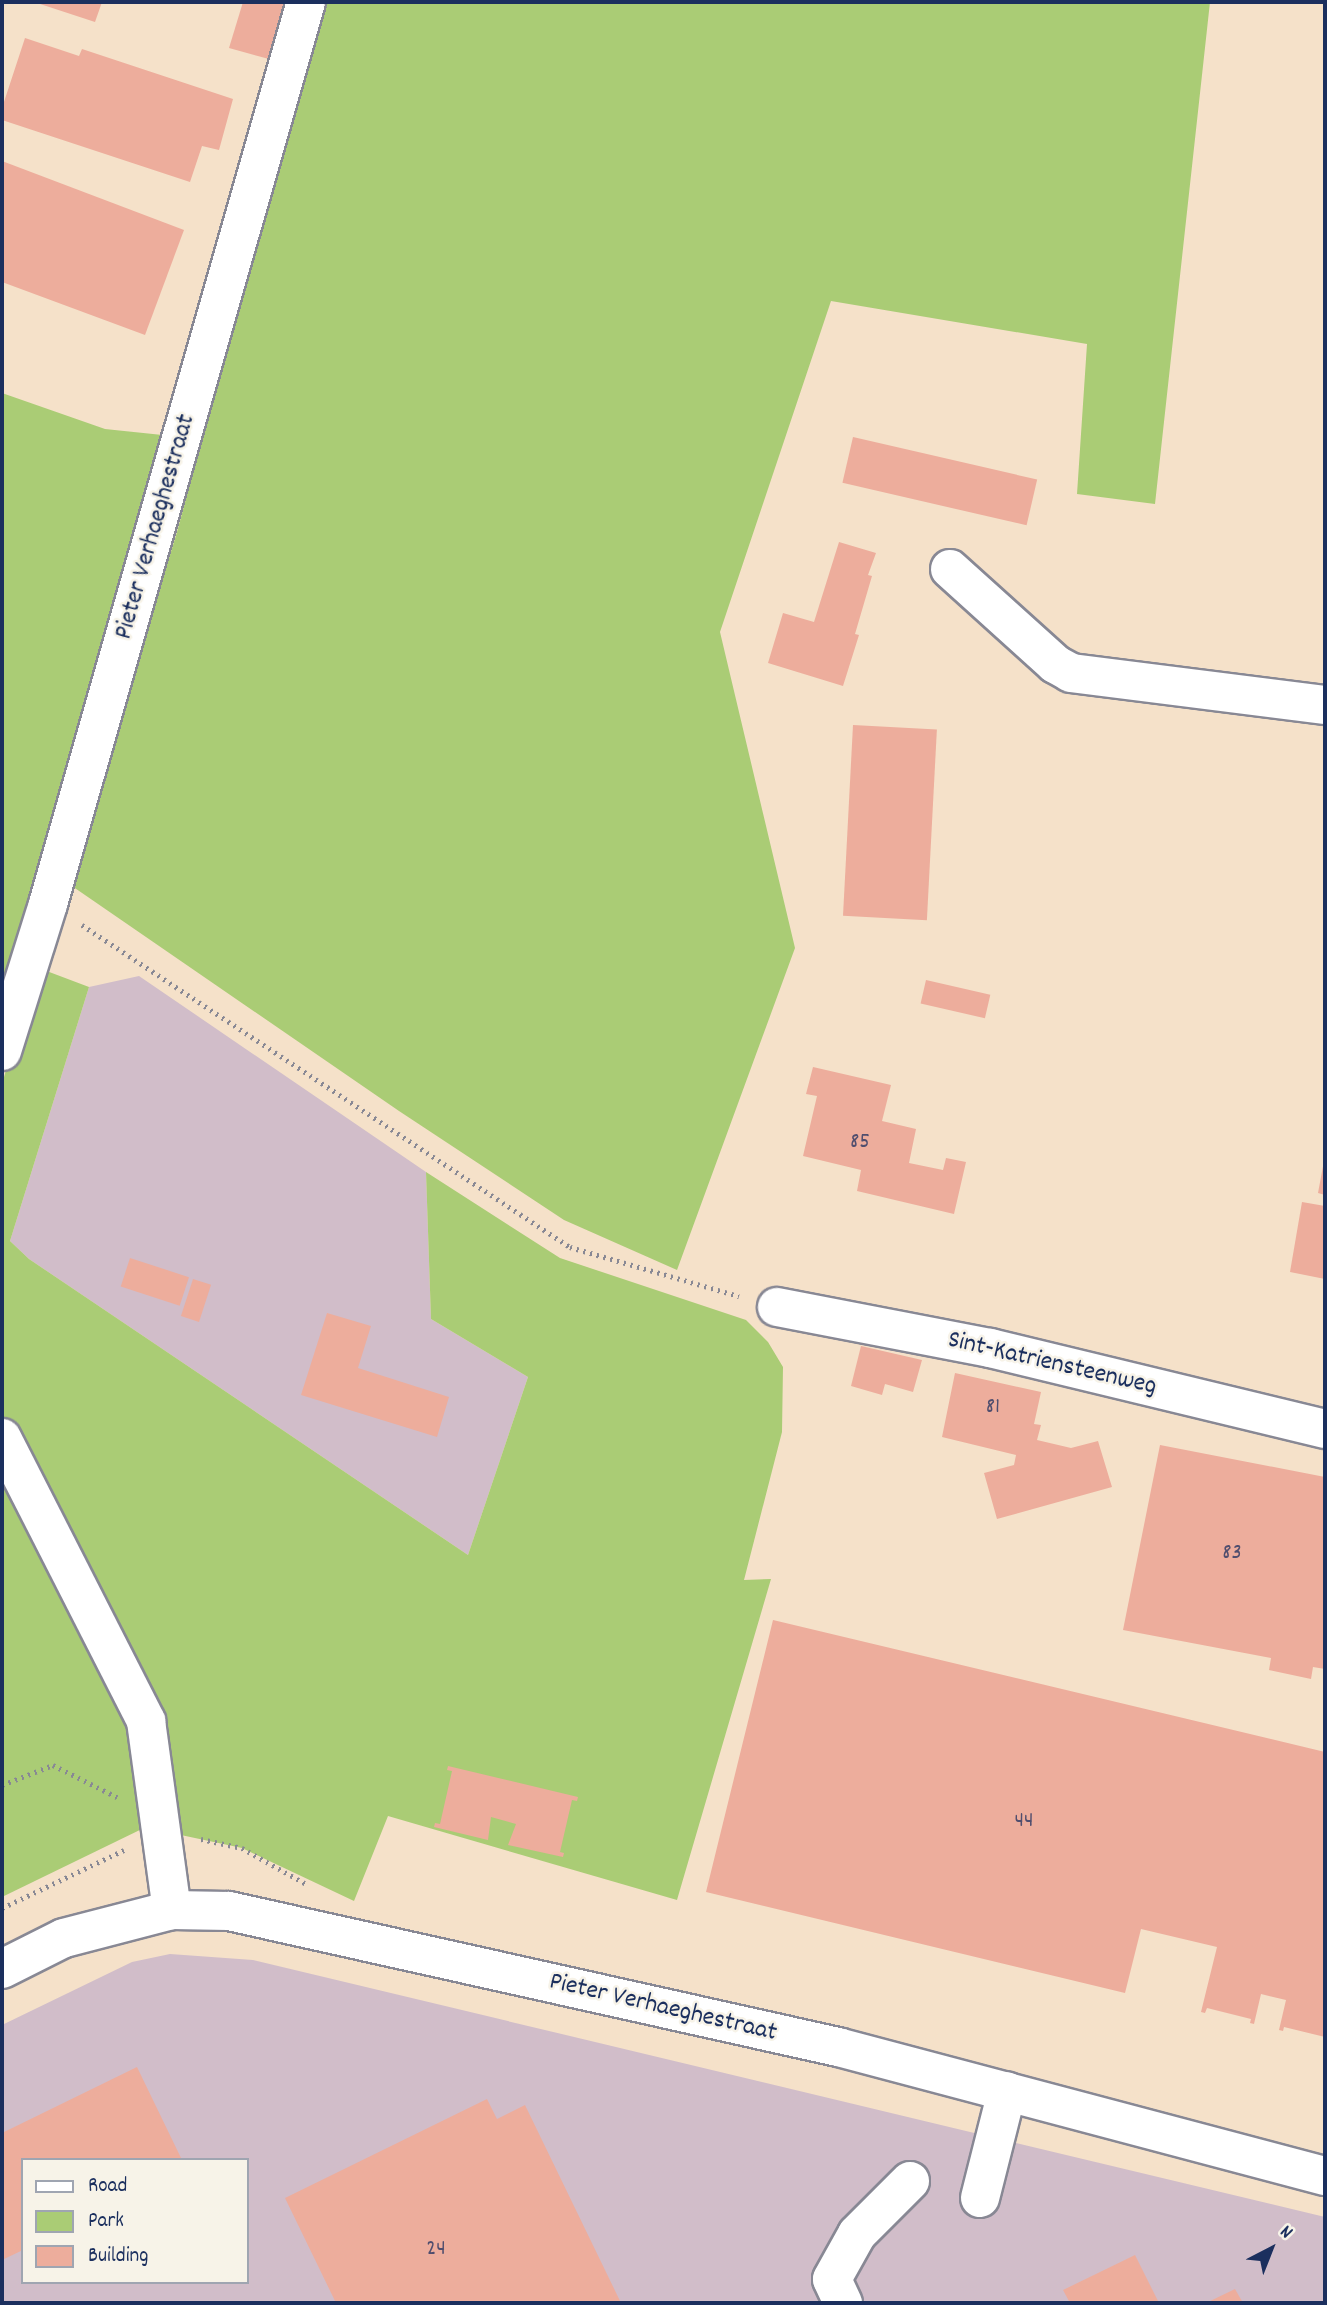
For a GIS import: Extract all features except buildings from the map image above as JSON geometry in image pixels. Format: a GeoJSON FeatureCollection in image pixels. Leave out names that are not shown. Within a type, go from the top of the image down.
{"type":"FeatureCollection","features":[{"type":"Feature","properties":{"kind":"street","name":"Pieter Verhaeghestraat"},"geometry":{"type":"LineString","coordinates":[[2,1051],[48,904],[306,2]]}},
{"type":"Feature","properties":{"kind":"street"},"geometry":{"type":"LineString","coordinates":[[950,569],[1055,664],[1072,673],[1325,705]]}},
{"type":"Feature","properties":{"kind":"street","name":"Sint-Katriensteenweg"},"geometry":{"type":"LineString","coordinates":[[777,1307],[990,1348],[1325,1429]]}},
{"type":"Feature","properties":{"kind":"street"},"geometry":{"type":"LineString","coordinates":[[2,1438],[146,1721],[172,1910]]}},
{"type":"Feature","properties":{"kind":"street","name":"Pieter Verhaeghestraat"},"geometry":{"type":"LineString","coordinates":[[2,1969],[64,1938],[172,1910],[229,1911],[838,2047],[1325,2176]]}},
{"type":"Feature","properties":{"kind":"street"},"geometry":{"type":"LineString","coordinates":[[981,2198],[1007,2091]]}},
{"type":"Feature","properties":{"kind":"street"},"geometry":{"type":"LineString","coordinates":[[843,2303],[832,2279],[857,2234],[910,2181]]}},
{"type":"Feature","properties":{"kind":"path"},"geometry":{"type":"LineString","coordinates":[[48,904],[570,1247],[777,1307]]}},
{"type":"Feature","properties":{"kind":"path"},"geometry":{"type":"LineString","coordinates":[[2,1785],[53,1765],[146,1812],[160,1811]]}},
{"type":"Feature","properties":{"kind":"shaded area"},"geometry":{"type":"Polygon","coordinates":[[[139,976],[426,1172],[431,1319],[528,1377],[468,1555],[29,1259],[10,1241],[89,987],[139,976]]]}},
{"type":"Feature","properties":{"kind":"shaded area"},"geometry":{"type":"Polygon","coordinates":[[[170,1954],[253,1960],[1325,2217],[1325,2303],[2,2303],[2,2025],[132,1962],[170,1954]]]}},
{"type":"Feature","properties":{"kind":"green space"},"geometry":{"type":"Polygon","coordinates":[[[319,2],[1210,2],[1155,504],[1077,494],[1087,344],[831,301],[720,632],[795,948],[677,1270],[564,1220],[399,1111],[69,884],[177,532],[319,2]]]}},
{"type":"Feature","properties":{"kind":"green space"},"geometry":{"type":"Polygon","coordinates":[[[2,393],[105,429],[172,436],[2,998],[2,393]]]}},
{"type":"Feature","properties":{"kind":"green space"},"geometry":{"type":"Polygon","coordinates":[[[36,967],[89,987],[10,1241],[29,1259],[468,1555],[528,1377],[431,1319],[426,1172],[560,1258],[746,1320],[768,1342],[783,1367],[782,1432],[744,1580],[771,1579],[677,1900],[388,1816],[354,1901],[242,1848],[162,1831],[146,1721],[2,1438],[2,1084],[36,967]]]}},
{"type":"Feature","properties":{"kind":"green space"},"geometry":{"type":"Polygon","coordinates":[[[2,1468],[135,1726],[148,1826],[2,1897],[2,1468]]]}}]}
